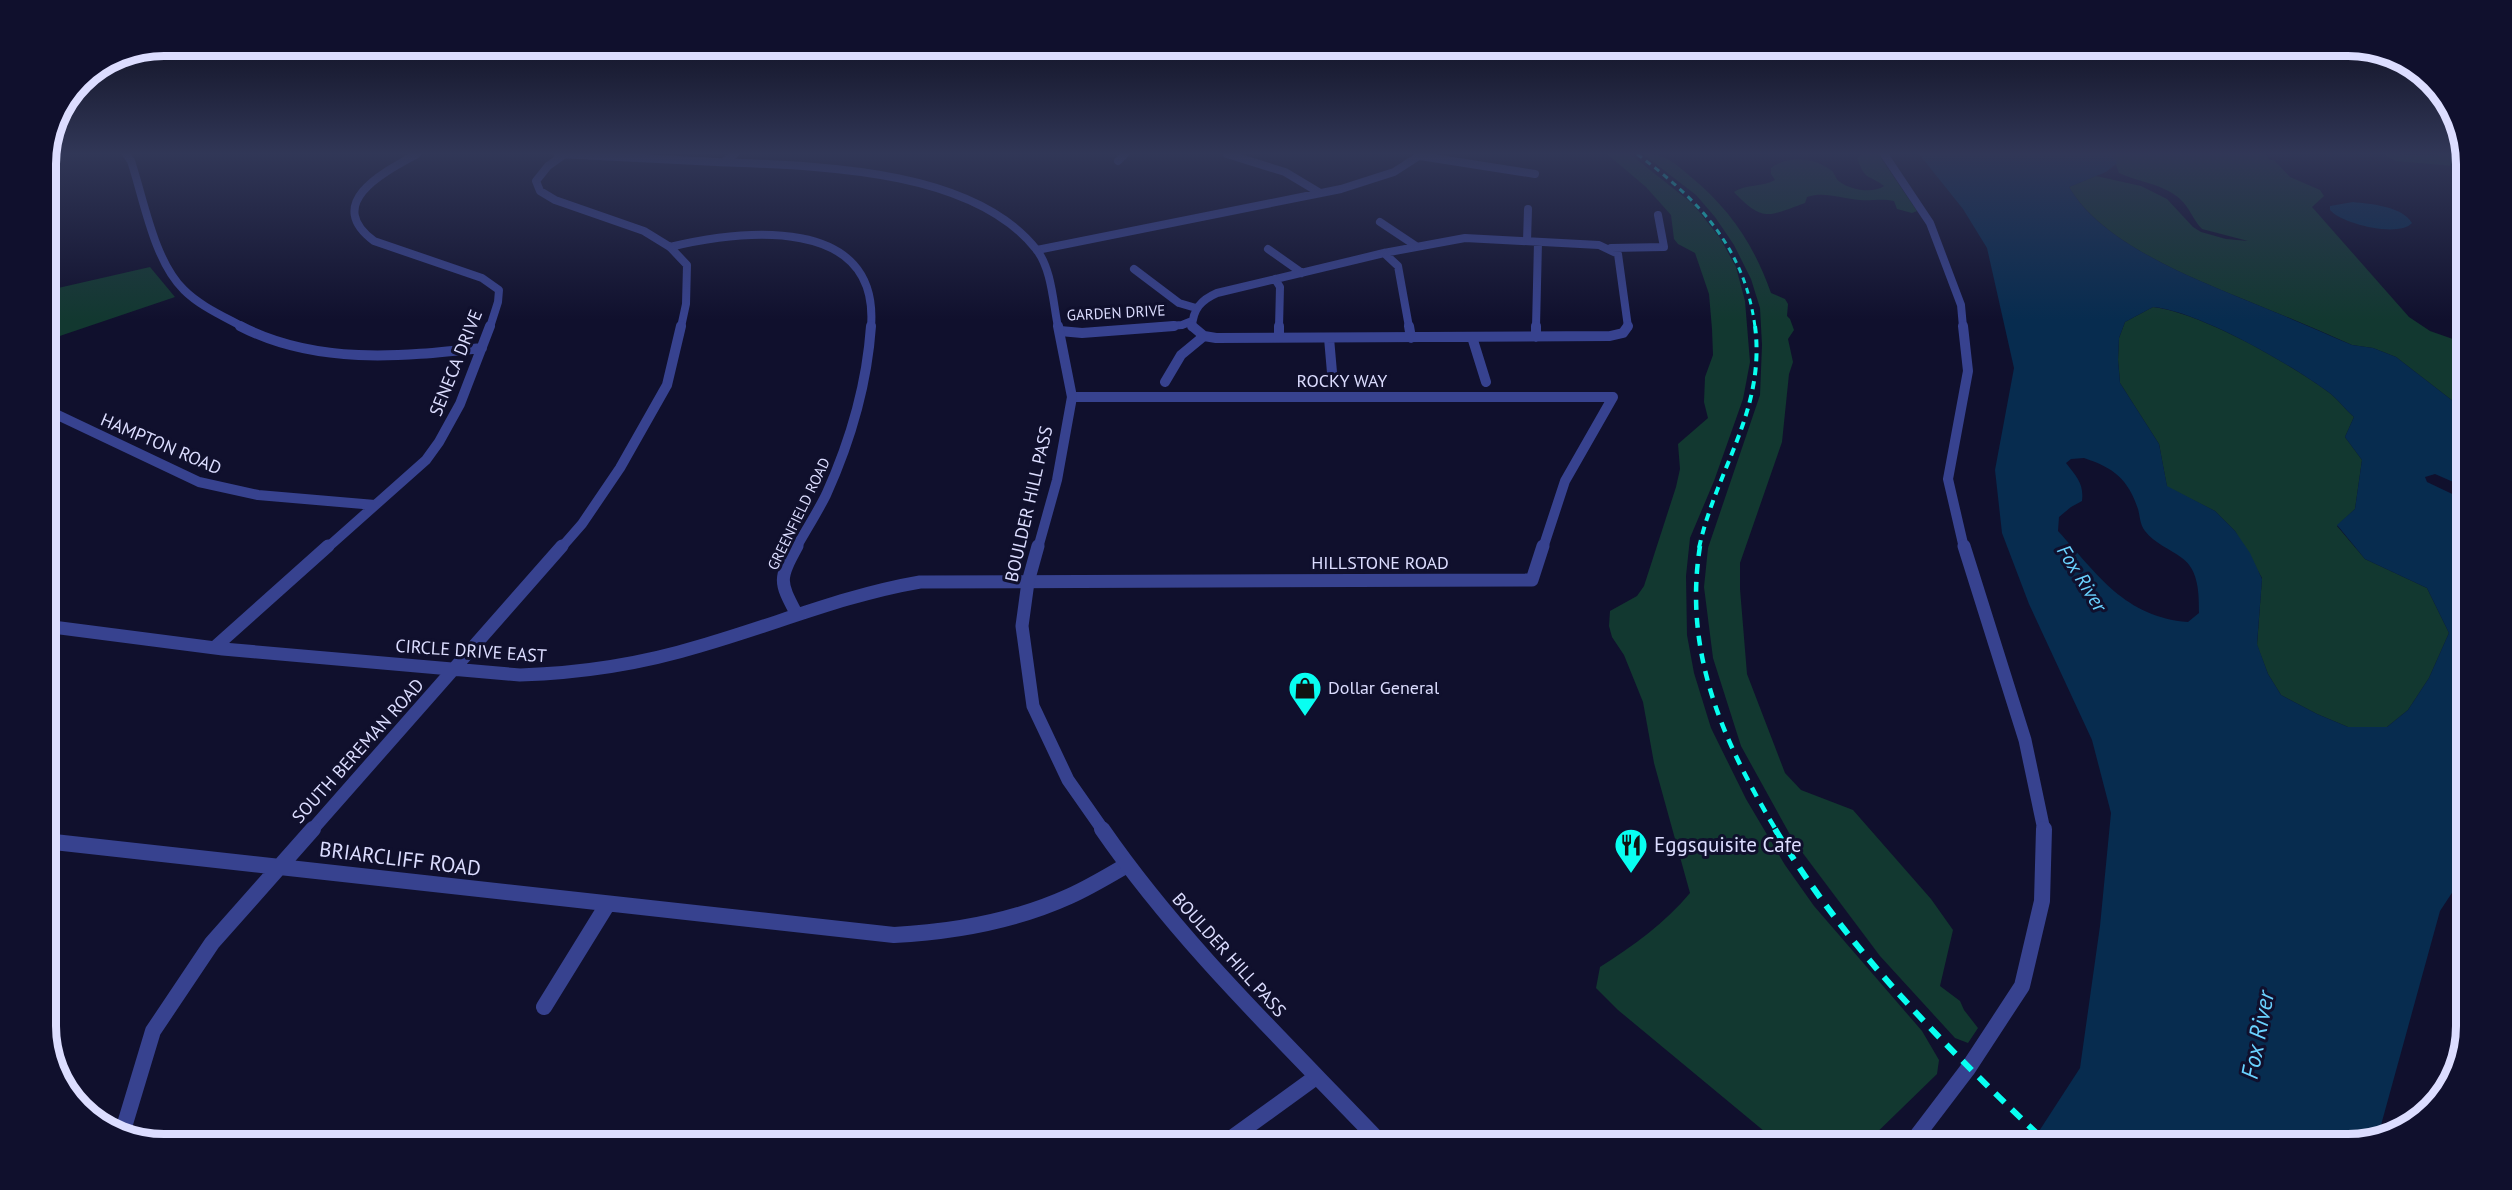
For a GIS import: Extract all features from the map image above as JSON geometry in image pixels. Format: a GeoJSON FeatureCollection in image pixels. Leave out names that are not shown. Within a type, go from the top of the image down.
{"type":"FeatureCollection","features":[{"type":"Feature","properties":{"kind":"street"},"geometry":{"type":"LineString","coordinates":[[147,210],[165,261],[180,286],[198,301],[233,323],[283,345],[333,355],[389,357],[482,348]]}},
{"type":"Feature","properties":{"kind":"street","name":"SENECA DRIVE"},"geometry":{"type":"LineString","coordinates":[[215,647],[375,506],[441,442],[459,411],[498,302],[497,288],[482,278],[374,241],[362,232],[354,220],[353,210]]}},
{"type":"Feature","properties":{"kind":"street","name":"SOUTH BEREMAN ROAD"},"geometry":{"type":"LineString","coordinates":[[124,1127],[153,1031],[212,943],[582,524],[620,468],[667,385],[686,304],[688,273],[683,259],[670,247],[627,223],[585,210]]}},
{"type":"Feature","properties":{"kind":"street","name":"BOULDER HILL PASS"},"geometry":{"type":"LineString","coordinates":[[987,210],[1005,219],[1037,250],[1047,272],[1072,397],[1057,480],[1028,582],[1022,626],[1033,706],[1068,780],[1127,865],[1204,957],[1373,1135]]}},
{"type":"Feature","properties":{"kind":"street"},"geometry":{"type":"LineString","coordinates":[[1037,250],[1238,210]]}},
{"type":"Feature","properties":{"kind":"street"},"geometry":{"type":"LineString","coordinates":[[1527,241],[1528,210]]}},
{"type":"Feature","properties":{"kind":"street"},"geometry":{"type":"LineString","coordinates":[[1918,1135],[1967,1070],[2022,986],[2042,901],[2044,826],[2025,740],[1967,560],[1948,479],[1968,371],[1961,305],[1930,223],[1921,210]]}},
{"type":"Feature","properties":{"kind":"street"},"geometry":{"type":"LineString","coordinates":[[1196,308],[1201,300],[1216,293],[1384,253],[1465,238],[1599,245],[1611,248],[1664,247],[1658,215]]}},
{"type":"Feature","properties":{"kind":"street"},"geometry":{"type":"LineString","coordinates":[[1380,222],[1416,246]]}},
{"type":"Feature","properties":{"kind":"street","name":"GREENFIELD ROAD"},"geometry":{"type":"LineString","coordinates":[[670,247],[727,235],[758,233],[786,235],[819,244],[840,253],[853,263],[865,279],[872,313],[859,406],[844,455],[819,510],[783,574],[785,591],[796,613]]}},
{"type":"Feature","properties":{"kind":"street"},"geometry":{"type":"LineString","coordinates":[[1536,337],[1538,242]]}},
{"type":"Feature","properties":{"kind":"street"},"geometry":{"type":"LineString","coordinates":[[1165,382],[1181,355],[1204,336],[1216,338],[1472,338],[1610,336],[1623,333],[1628,327],[1618,254],[1611,248]]}},
{"type":"Feature","properties":{"kind":"street"},"geometry":{"type":"LineString","coordinates":[[1268,249],[1302,273]]}},
{"type":"Feature","properties":{"kind":"street"},"geometry":{"type":"LineString","coordinates":[[1384,253],[1398,266],[1411,338]]}},
{"type":"Feature","properties":{"kind":"street","name":"GARDEN DRIVE"},"geometry":{"type":"LineString","coordinates":[[1134,269],[1179,303],[1196,308],[1192,327],[1204,336]]}},
{"type":"Feature","properties":{"kind":"street"},"geometry":{"type":"LineString","coordinates":[[1275,279],[1280,287],[1279,337]]}},
{"type":"Feature","properties":{"kind":"street","name":"GARDEN DRIVE"},"geometry":{"type":"LineString","coordinates":[[1060,331],[1082,333],[1182,325],[1192,321]]}},
{"type":"Feature","properties":{"kind":"street"},"geometry":{"type":"LineString","coordinates":[[1329,338],[1333,384]]}},
{"type":"Feature","properties":{"kind":"street"},"geometry":{"type":"LineString","coordinates":[[1472,338],[1486,382]]}},
{"type":"Feature","properties":{"kind":"street","name":"ROCKY WAY"},"geometry":{"type":"LineString","coordinates":[[1072,397],[1613,397]]}},
{"type":"Feature","properties":{"kind":"street","name":"HILLSTONE ROAD"},"geometry":{"type":"LineString","coordinates":[[1028,582],[1532,580],[1565,481],[1613,397]]}},
{"type":"Feature","properties":{"kind":"street","name":"HAMPTON ROAD"},"geometry":{"type":"LineString","coordinates":[[56,414],[199,482],[258,495],[375,506]]}},
{"type":"Feature","properties":{"kind":"street","name":"CIRCLE DRIVE EAST"},"geometry":{"type":"LineString","coordinates":[[56,628],[97,635],[215,647],[520,675],[554,675],[590,671],[668,655],[796,613],[868,591],[893,586],[962,581],[1028,582]]}},
{"type":"Feature","properties":{"kind":"street","name":"BRIARCLIFF ROAD"},"geometry":{"type":"LineString","coordinates":[[56,843],[894,935],[920,934],[994,923],[1063,899],[1127,865]]}},
{"type":"Feature","properties":{"kind":"street"},"geometry":{"type":"LineString","coordinates":[[544,1007],[607,905]]}},
{"type":"Feature","properties":{"kind":"street"},"geometry":{"type":"LineString","coordinates":[[1236,1135],[1316,1077]]}},
{"type":"Feature","properties":{"kind":"green space"},"geometry":{"type":"Polygon","coordinates":[[[1666,210],[1697,210],[1720,238],[1736,267],[1745,301],[1750,362],[1743,399],[1714,481],[1690,538],[1686,576],[1687,635],[1694,673],[1711,728],[1746,799],[1785,865],[1814,906],[1922,1031],[1939,1060],[1937,1074],[1874,1135],[1769,1135],[1618,1010],[1596,988],[1600,967],[1648,933],[1690,893],[1654,763],[1643,702],[1624,655],[1612,637],[1609,626],[1610,611],[1637,596],[1644,586],[1676,487],[1680,469],[1678,444],[1708,418],[1704,402],[1705,377],[1713,355],[1709,294],[1695,253],[1678,244],[1674,239],[1671,215],[1666,210]]]}},
{"type":"Feature","properties":{"kind":"green space"},"geometry":{"type":"Polygon","coordinates":[[[1709,210],[1724,210],[1739,229],[1757,259],[1771,293],[1785,299],[1788,304],[1787,316],[1794,330],[1788,339],[1793,362],[1789,374],[1782,442],[1740,563],[1747,674],[1785,773],[1801,790],[1853,810],[1931,899],[1953,930],[1940,986],[1960,1001],[1978,1028],[1968,1043],[1955,1038],[1880,956],[1793,840],[1741,746],[1713,658],[1704,587],[1708,548],[1760,395],[1762,345],[1760,308],[1751,279],[1734,245],[1709,210]]]}},
{"type":"Feature","properties":{"kind":"green space"},"geometry":{"type":"Polygon","coordinates":[[[1753,210],[1787,210],[1767,214],[1753,210]]]}},
{"type":"Feature","properties":{"kind":"green space"},"geometry":{"type":"Polygon","coordinates":[[[1899,210],[1917,211],[1912,213],[1899,210]]]}},
{"type":"Feature","properties":{"kind":"green space"},"geometry":{"type":"Polygon","coordinates":[[[2086,210],[2177,210],[2201,232],[2226,239],[2248,241],[2202,229],[2187,210],[2314,210],[2409,317],[2430,331],[2456,340],[2456,403],[2396,357],[2373,348],[2352,345],[2179,271],[2127,243],[2086,210]]]}},
{"type":"Feature","properties":{"kind":"green space"},"geometry":{"type":"Polygon","coordinates":[[[150,267],[175,297],[56,337],[56,288],[150,267]]]}},
{"type":"Feature","properties":{"kind":"green space"},"geometry":{"type":"Polygon","coordinates":[[[2153,307],[2173,311],[2220,329],[2270,355],[2331,394],[2354,417],[2345,437],[2362,460],[2355,509],[2337,526],[2365,559],[2427,588],[2449,633],[2429,678],[2408,710],[2387,727],[2348,727],[2317,714],[2281,695],[2268,674],[2257,645],[2262,578],[2235,531],[2215,511],[2167,487],[2159,444],[2120,383],[2119,338],[2125,322],[2153,307]]]}},
{"type":"Feature","properties":{"kind":"water","name":"Fox River"},"geometry":{"type":"Polygon","coordinates":[[[1963,210],[2086,210],[2104,227],[2128,244],[2182,273],[2352,345],[2373,348],[2396,357],[2456,403],[2456,483],[2435,474],[2425,477],[2427,482],[2456,496],[2456,887],[2440,911],[2380,1130],[2349,1135],[2036,1135],[2080,1068],[2100,926],[2111,813],[2092,740],[2029,604],[2002,533],[1995,470],[2014,368],[1987,248],[1963,210]],[[2153,307],[2125,322],[2119,338],[2118,360],[2120,383],[2159,444],[2167,486],[2215,511],[2235,531],[2250,553],[2262,579],[2257,644],[2268,674],[2281,695],[2348,727],[2387,727],[2408,710],[2429,678],[2449,633],[2427,588],[2365,559],[2337,525],[2355,509],[2362,460],[2345,437],[2354,417],[2315,382],[2271,355],[2220,329],[2172,311],[2153,307]],[[2084,458],[2071,459],[2066,463],[2081,485],[2082,501],[2059,517],[2058,531],[2100,578],[2130,603],[2147,612],[2188,622],[2199,613],[2198,590],[2192,569],[2182,558],[2158,543],[2145,531],[2130,490],[2118,476],[2104,466],[2084,458]]]}},
{"type":"Feature","properties":{"kind":"water"},"geometry":{"type":"Polygon","coordinates":[[[2330,210],[2395,210],[2412,223],[2395,229],[2371,227],[2346,220],[2330,210]]]}},
{"type":"Feature","properties":{"kind":"railway"},"geometry":{"type":"LineString","coordinates":[[1700,210],[1730,250],[1741,273],[1750,299],[1755,327]]}},
{"type":"Feature","properties":{"kind":"railway"},"geometry":{"type":"LineString","coordinates":[[1699,548],[1716,492],[1747,413],[1756,357],[1755,326]]}},
{"type":"Feature","properties":{"kind":"railway"},"geometry":{"type":"LineString","coordinates":[[1700,546],[1696,585],[1697,623],[1712,695],[1739,763],[1776,830]]}},
{"type":"Feature","properties":{"kind":"railway"},"geometry":{"type":"LineString","coordinates":[[1775,829],[1803,873],[1866,956],[1937,1034],[2039,1135]]}},
{"type":"Feature","properties":{"kind":"place","name":"Dollar General"},"geometry":{"type":"Point","coordinates":[1305,717]}},
{"type":"Feature","properties":{"kind":"place","name":"Eggsquisite Cafe"},"geometry":{"type":"Point","coordinates":[1631,874]}}]}
